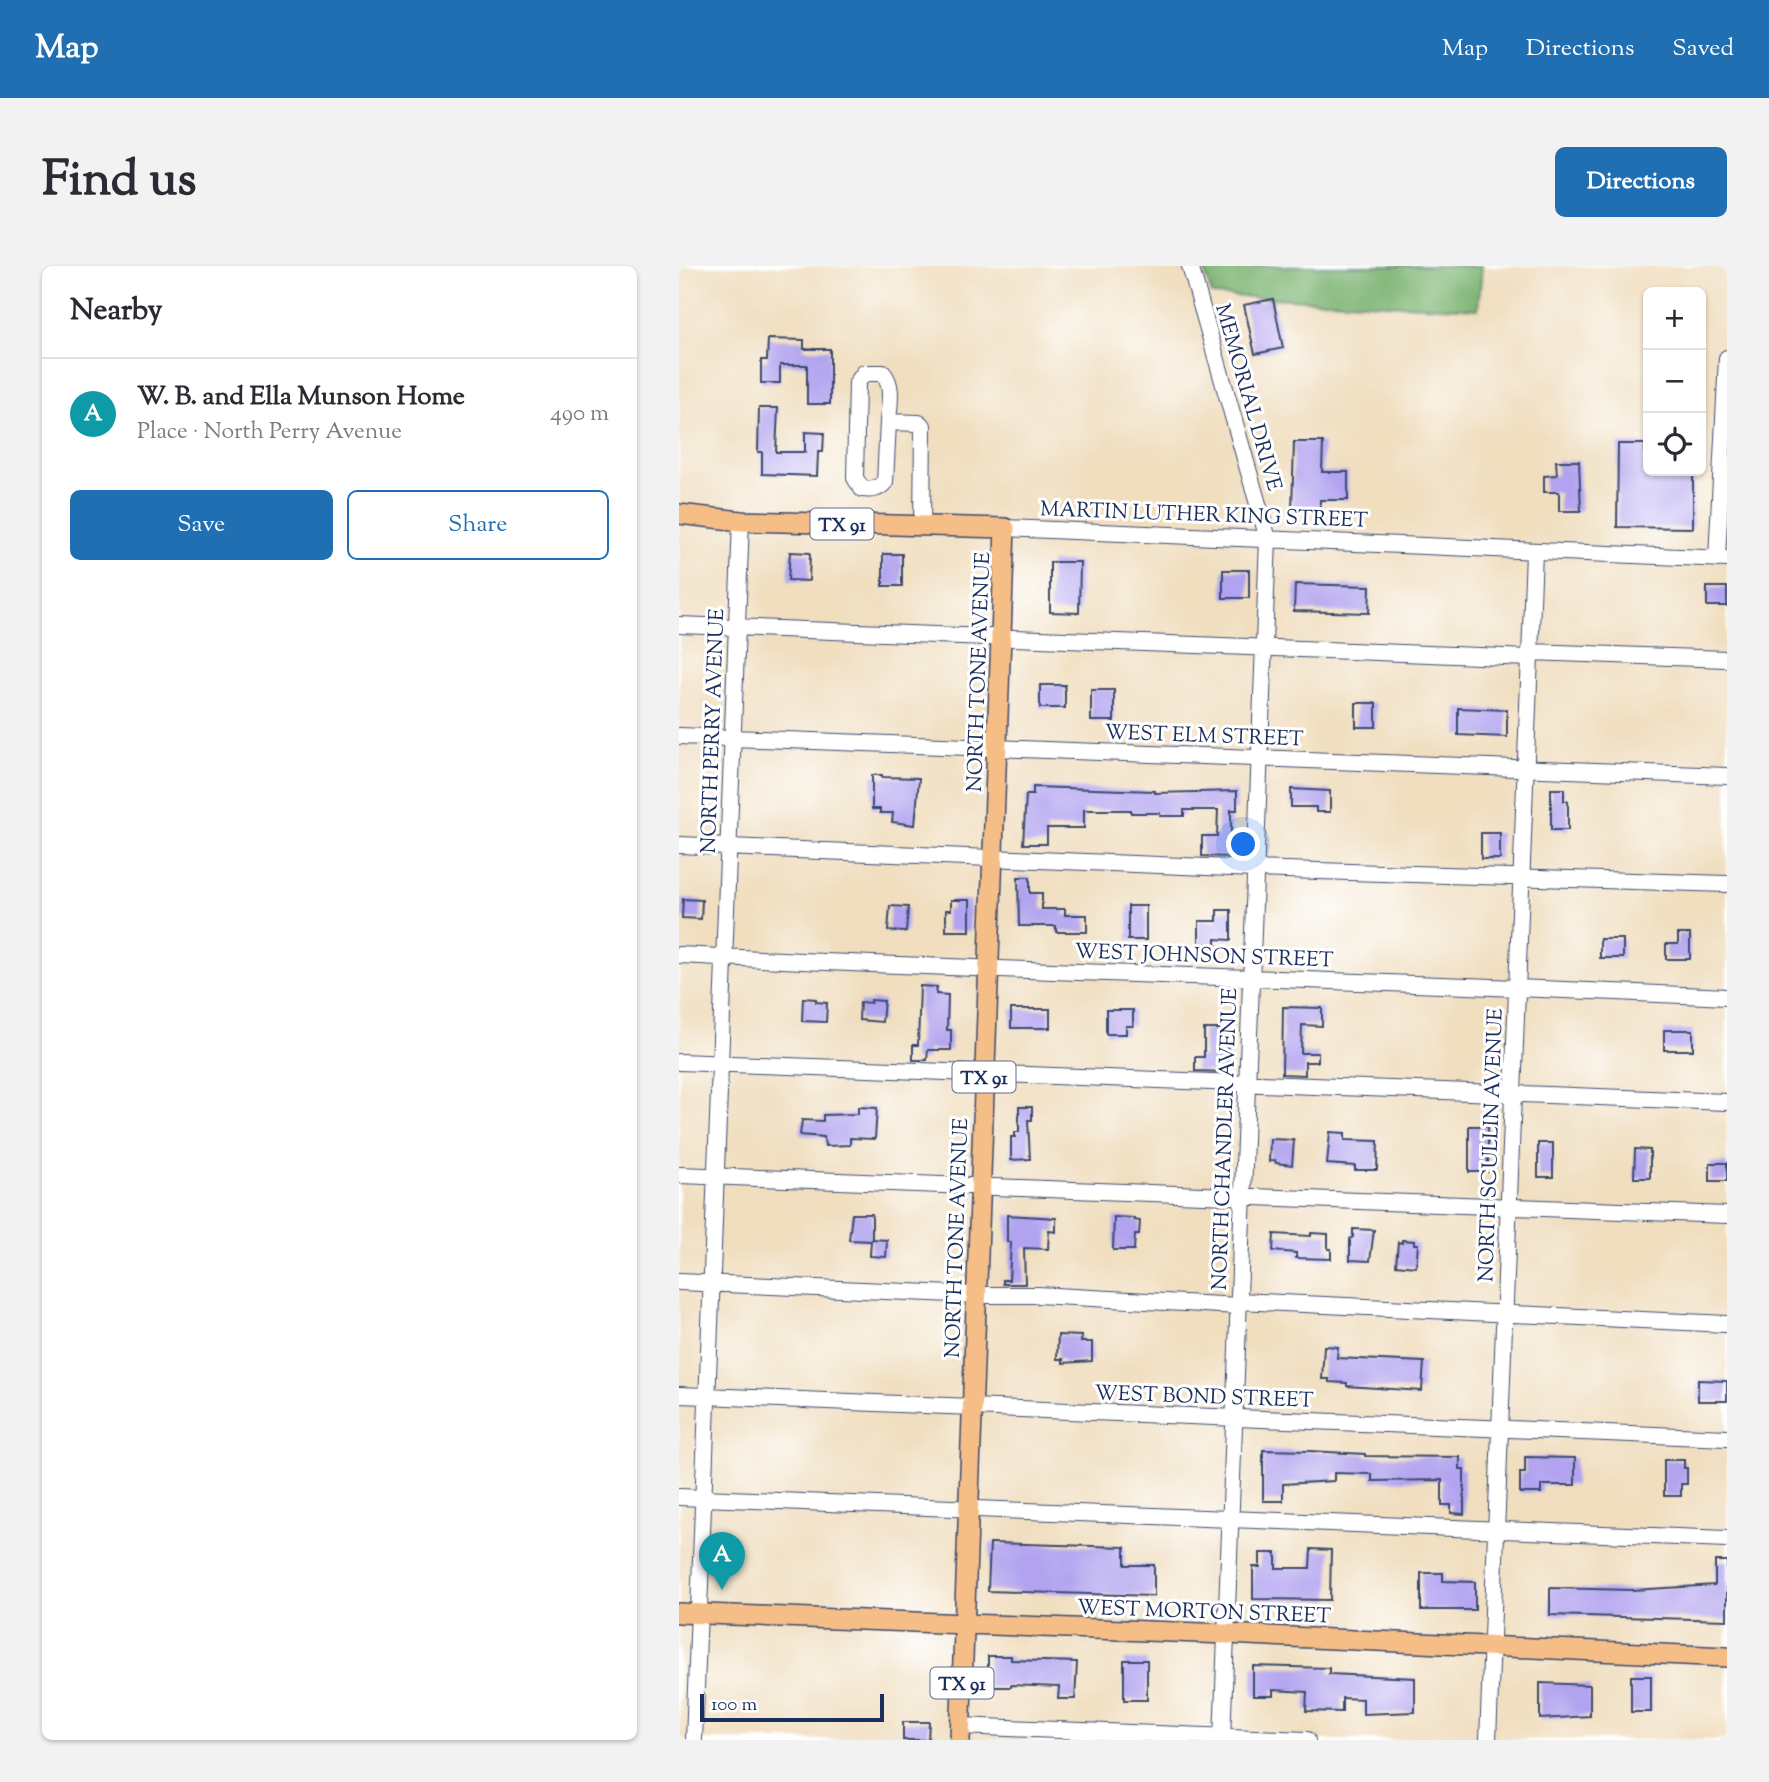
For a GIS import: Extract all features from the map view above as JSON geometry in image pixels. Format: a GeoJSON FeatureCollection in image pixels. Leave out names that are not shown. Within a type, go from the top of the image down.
{"type":"FeatureCollection","features":[{"type":"Feature","properties":{"kind":"main road","name":"MARTIN LUTHER KING STREET"},"geometry":{"type":"LineString","coordinates":[[679,514],[741,521],[1005,528]]}},
{"type":"Feature","properties":{"kind":"main road","name":"NORTH TONE AVENUE"},"geometry":{"type":"LineString","coordinates":[[960,1733],[1005,528]]}},
{"type":"Feature","properties":{"kind":"main road","name":"WEST MORTON STREET"},"geometry":{"type":"LineString","coordinates":[[689,1614],[1226,1634],[1727,1657]]}},
{"type":"Feature","properties":{"kind":"street","name":"MEMORIAL DRIVE"},"geometry":{"type":"LineString","coordinates":[[1190,266],[1268,540]]}},
{"type":"Feature","properties":{"kind":"street"},"geometry":{"type":"LineString","coordinates":[[1722,559],[1727,358]]}},
{"type":"Feature","properties":{"kind":"street"},"geometry":{"type":"LineString","coordinates":[[864,373],[883,373],[887,377],[890,386],[888,422],[885,482],[873,490],[862,489],[855,478],[857,383],[864,373]]}},
{"type":"Feature","properties":{"kind":"street"},"geometry":{"type":"LineString","coordinates":[[888,422],[919,423],[923,426],[922,526]]}},
{"type":"Feature","properties":{"kind":"street","name":"NORTH PERRY AVENUE"},"geometry":{"type":"LineString","coordinates":[[694,1740],[687,1719],[689,1614],[703,1498],[741,521]]}},
{"type":"Feature","properties":{"kind":"street","name":"MARTIN LUTHER KING STREET"},"geometry":{"type":"LineString","coordinates":[[1005,528],[1722,559]]}},
{"type":"Feature","properties":{"kind":"street","name":"NORTH CHANDLER AVENUE"},"geometry":{"type":"LineString","coordinates":[[1222,1738],[1268,540]]}},
{"type":"Feature","properties":{"kind":"street","name":"NORTH SCULLIN AVENUE"},"geometry":{"type":"LineString","coordinates":[[1488,1740],[1534,552]]}},
{"type":"Feature","properties":{"kind":"street"},"geometry":{"type":"LineString","coordinates":[[679,625],[1263,648],[1727,659]]}},
{"type":"Feature","properties":{"kind":"street","name":"WEST ELM STREET"},"geometry":{"type":"LineString","coordinates":[[679,736],[1727,776]]}},
{"type":"Feature","properties":{"kind":"street"},"geometry":{"type":"LineString","coordinates":[[679,845],[1255,869],[1727,884]]}},
{"type":"Feature","properties":{"kind":"street","name":"WEST JOHNSON STREET"},"geometry":{"type":"LineString","coordinates":[[679,955],[1517,986],[1727,997]]}},
{"type":"Feature","properties":{"kind":"street"},"geometry":{"type":"LineString","coordinates":[[679,1062],[984,1071],[1727,1102]]}},
{"type":"Feature","properties":{"kind":"street"},"geometry":{"type":"LineString","coordinates":[[679,1175],[1727,1215]]}},
{"type":"Feature","properties":{"kind":"street"},"geometry":{"type":"LineString","coordinates":[[679,1282],[1727,1324]]}},
{"type":"Feature","properties":{"kind":"street","name":"WEST BOND STREET"},"geometry":{"type":"LineString","coordinates":[[679,1395],[1727,1438]]}},
{"type":"Feature","properties":{"kind":"street"},"geometry":{"type":"LineString","coordinates":[[679,1497],[1727,1539]]}},
{"type":"Feature","properties":{"kind":"street"},"geometry":{"type":"LineString","coordinates":[[960,1733],[1307,1740]]}},
{"type":"Feature","properties":{"kind":"green space"},"geometry":{"type":"Polygon","coordinates":[[[1203,266],[1482,266],[1478,309],[1212,295],[1203,266]]]}},
{"type":"Feature","properties":{"kind":"building"},"geometry":{"type":"Polygon","coordinates":[[[1273,299],[1283,348],[1255,354],[1244,305],[1273,299]]]}},
{"type":"Feature","properties":{"kind":"building"},"geometry":{"type":"Polygon","coordinates":[[[768,339],[804,340],[804,349],[830,349],[830,404],[807,404],[807,365],[780,365],[780,383],[761,383],[761,360],[767,360],[768,339]]]}},
{"type":"Feature","properties":{"kind":"building"},"geometry":{"type":"Polygon","coordinates":[[[759,408],[778,408],[776,452],[805,452],[805,432],[824,433],[823,452],[818,452],[817,476],[762,474],[762,452],[758,452],[759,408]]]}},
{"type":"Feature","properties":{"kind":"building"},"geometry":{"type":"Polygon","coordinates":[[[1294,442],[1323,442],[1322,472],[1348,472],[1348,500],[1320,500],[1320,511],[1292,511],[1294,442]]]}},
{"type":"Feature","properties":{"kind":"building"},"geometry":{"type":"Polygon","coordinates":[[[1618,444],[1643,444],[1643,476],[1693,476],[1693,528],[1617,527],[1618,444]]]}},
{"type":"Feature","properties":{"kind":"building"},"geometry":{"type":"Polygon","coordinates":[[[1556,461],[1579,461],[1581,511],[1559,511],[1559,492],[1544,492],[1544,476],[1557,475],[1556,461]]]}},
{"type":"Feature","properties":{"kind":"building"},"geometry":{"type":"Polygon","coordinates":[[[790,552],[810,553],[809,581],[788,580],[790,552]]]}},
{"type":"Feature","properties":{"kind":"building"},"geometry":{"type":"Polygon","coordinates":[[[883,554],[902,554],[902,586],[883,586],[883,554]]]}},
{"type":"Feature","properties":{"kind":"building"},"geometry":{"type":"Polygon","coordinates":[[[1050,562],[1080,562],[1079,613],[1050,612],[1050,562]]]}},
{"type":"Feature","properties":{"kind":"building"},"geometry":{"type":"Polygon","coordinates":[[[1223,570],[1249,570],[1249,598],[1223,598],[1223,570]]]}},
{"type":"Feature","properties":{"kind":"building"},"geometry":{"type":"Polygon","coordinates":[[[1295,584],[1370,586],[1369,613],[1294,611],[1295,584]]]}},
{"type":"Feature","properties":{"kind":"building"},"geometry":{"type":"Polygon","coordinates":[[[1707,587],[1727,587],[1727,606],[1707,606],[1707,587]]]}},
{"type":"Feature","properties":{"kind":"building"},"geometry":{"type":"Polygon","coordinates":[[[1040,685],[1065,685],[1065,708],[1040,708],[1040,685]]]}},
{"type":"Feature","properties":{"kind":"building"},"geometry":{"type":"Polygon","coordinates":[[[1091,690],[1114,690],[1114,721],[1091,721],[1091,690]]]}},
{"type":"Feature","properties":{"kind":"building"},"geometry":{"type":"Polygon","coordinates":[[[1356,703],[1376,703],[1376,727],[1356,727],[1356,703]]]}},
{"type":"Feature","properties":{"kind":"building"},"geometry":{"type":"Polygon","coordinates":[[[1458,708],[1507,710],[1507,737],[1458,735],[1458,708]]]}},
{"type":"Feature","properties":{"kind":"building"},"geometry":{"type":"Polygon","coordinates":[[[872,775],[919,778],[915,825],[892,822],[893,813],[880,813],[880,809],[872,809],[872,775]]]}},
{"type":"Feature","properties":{"kind":"building"},"geometry":{"type":"Polygon","coordinates":[[[1033,787],[1155,793],[1237,791],[1237,810],[1231,810],[1231,857],[1202,856],[1202,836],[1217,836],[1218,810],[1184,810],[1184,816],[1160,816],[1160,813],[1131,813],[1131,810],[1084,810],[1084,828],[1047,828],[1047,844],[1023,844],[1026,795],[1033,795],[1033,787]]]}},
{"type":"Feature","properties":{"kind":"building"},"geometry":{"type":"Polygon","coordinates":[[[1291,789],[1330,791],[1330,812],[1316,812],[1316,807],[1291,807],[1291,789]]]}},
{"type":"Feature","properties":{"kind":"building"},"geometry":{"type":"Polygon","coordinates":[[[1551,789],[1564,789],[1564,801],[1568,801],[1568,830],[1551,830],[1551,789]]]}},
{"type":"Feature","properties":{"kind":"building"},"geometry":{"type":"Polygon","coordinates":[[[1481,833],[1500,833],[1500,859],[1481,859],[1481,833]]]}},
{"type":"Feature","properties":{"kind":"building"},"geometry":{"type":"Polygon","coordinates":[[[1018,877],[1030,877],[1030,893],[1042,893],[1042,909],[1065,909],[1065,915],[1087,915],[1087,932],[1056,932],[1056,926],[1019,926],[1018,877]]]}},
{"type":"Feature","properties":{"kind":"building"},"geometry":{"type":"Polygon","coordinates":[[[683,899],[702,900],[701,919],[682,918],[683,899]]]}},
{"type":"Feature","properties":{"kind":"building"},"geometry":{"type":"Polygon","coordinates":[[[951,900],[970,900],[970,931],[946,931],[946,910],[951,910],[951,900]]]}},
{"type":"Feature","properties":{"kind":"building"},"geometry":{"type":"Polygon","coordinates":[[[890,906],[908,907],[906,932],[888,931],[890,906]]]}},
{"type":"Feature","properties":{"kind":"building"},"geometry":{"type":"Polygon","coordinates":[[[1128,906],[1146,906],[1146,940],[1128,940],[1128,906]]]}},
{"type":"Feature","properties":{"kind":"building"},"geometry":{"type":"Polygon","coordinates":[[[1217,910],[1231,910],[1231,940],[1216,939],[1216,945],[1199,944],[1199,921],[1217,921],[1217,910]]]}},
{"type":"Feature","properties":{"kind":"building"},"geometry":{"type":"Polygon","coordinates":[[[1678,934],[1690,934],[1690,959],[1666,959],[1666,944],[1678,944],[1678,934]]]}},
{"type":"Feature","properties":{"kind":"building"},"geometry":{"type":"Polygon","coordinates":[[[1600,939],[1623,939],[1623,958],[1600,958],[1600,939]]]}},
{"type":"Feature","properties":{"kind":"building"},"geometry":{"type":"Polygon","coordinates":[[[920,986],[937,987],[936,994],[948,995],[947,1030],[951,1030],[951,1050],[928,1050],[927,1060],[913,1060],[913,1045],[918,1045],[920,986]]]}},
{"type":"Feature","properties":{"kind":"building"},"geometry":{"type":"Polygon","coordinates":[[[803,998],[827,1003],[826,1022],[802,1021],[803,998]]]}},
{"type":"Feature","properties":{"kind":"building"},"geometry":{"type":"Polygon","coordinates":[[[871,1000],[884,1001],[882,1022],[859,1020],[860,1002],[871,1003],[871,1000]]]}},
{"type":"Feature","properties":{"kind":"building"},"geometry":{"type":"Polygon","coordinates":[[[1283,1007],[1322,1008],[1322,1026],[1302,1025],[1301,1053],[1318,1053],[1318,1062],[1305,1062],[1305,1075],[1282,1074],[1283,1007]]]}},
{"type":"Feature","properties":{"kind":"building"},"geometry":{"type":"Polygon","coordinates":[[[1011,1009],[1050,1009],[1050,1028],[1011,1028],[1011,1009]]]}},
{"type":"Feature","properties":{"kind":"building"},"geometry":{"type":"Polygon","coordinates":[[[1106,1010],[1133,1010],[1133,1026],[1126,1026],[1126,1034],[1106,1034],[1106,1010]]]}},
{"type":"Feature","properties":{"kind":"building"},"geometry":{"type":"Polygon","coordinates":[[[1204,1029],[1226,1029],[1229,1072],[1195,1071],[1195,1057],[1204,1057],[1204,1029]]]}},
{"type":"Feature","properties":{"kind":"building"},"geometry":{"type":"Polygon","coordinates":[[[1664,1030],[1693,1030],[1693,1050],[1664,1050],[1664,1030]]]}},
{"type":"Feature","properties":{"kind":"building"},"geometry":{"type":"Polygon","coordinates":[[[858,1107],[877,1108],[875,1139],[850,1138],[850,1145],[825,1146],[824,1137],[800,1135],[802,1120],[823,1121],[823,1115],[858,1114],[858,1107]]]}},
{"type":"Feature","properties":{"kind":"building"},"geometry":{"type":"Polygon","coordinates":[[[1019,1107],[1032,1107],[1032,1120],[1028,1120],[1030,1159],[1011,1160],[1011,1137],[1015,1137],[1015,1132],[1019,1132],[1019,1107]]]}},
{"type":"Feature","properties":{"kind":"building"},"geometry":{"type":"Polygon","coordinates":[[[1469,1126],[1488,1126],[1488,1172],[1469,1172],[1469,1126]]]}},
{"type":"Feature","properties":{"kind":"building"},"geometry":{"type":"Polygon","coordinates":[[[1330,1132],[1345,1133],[1345,1140],[1378,1141],[1377,1170],[1355,1170],[1355,1166],[1327,1164],[1330,1132]]]}},
{"type":"Feature","properties":{"kind":"building"},"geometry":{"type":"Polygon","coordinates":[[[1270,1139],[1294,1140],[1292,1165],[1276,1163],[1275,1160],[1269,1162],[1270,1139]]]}},
{"type":"Feature","properties":{"kind":"building"},"geometry":{"type":"Polygon","coordinates":[[[1538,1143],[1553,1143],[1553,1177],[1538,1177],[1538,1143]]]}},
{"type":"Feature","properties":{"kind":"building"},"geometry":{"type":"Polygon","coordinates":[[[1635,1149],[1650,1150],[1650,1178],[1634,1178],[1635,1149]]]}},
{"type":"Feature","properties":{"kind":"building"},"geometry":{"type":"Polygon","coordinates":[[[1710,1163],[1727,1163],[1727,1181],[1710,1181],[1710,1163]]]}},
{"type":"Feature","properties":{"kind":"building"},"geometry":{"type":"Polygon","coordinates":[[[852,1214],[872,1214],[872,1239],[887,1240],[886,1257],[870,1256],[871,1241],[849,1240],[852,1214]]]}},
{"type":"Feature","properties":{"kind":"building"},"geometry":{"type":"Polygon","coordinates":[[[1007,1215],[1056,1218],[1056,1232],[1049,1231],[1048,1249],[1024,1248],[1025,1284],[1003,1284],[1003,1280],[1009,1280],[1011,1242],[1007,1242],[1007,1215]]]}},
{"type":"Feature","properties":{"kind":"building"},"geometry":{"type":"Polygon","coordinates":[[[1114,1217],[1140,1221],[1134,1250],[1113,1250],[1114,1217]]]}},
{"type":"Feature","properties":{"kind":"building"},"geometry":{"type":"Polygon","coordinates":[[[1353,1229],[1374,1230],[1370,1261],[1350,1260],[1353,1229]]]}},
{"type":"Feature","properties":{"kind":"building"},"geometry":{"type":"Polygon","coordinates":[[[1311,1233],[1328,1234],[1331,1259],[1296,1258],[1296,1253],[1273,1251],[1274,1234],[1311,1236],[1311,1233]]]}},
{"type":"Feature","properties":{"kind":"building"},"geometry":{"type":"Polygon","coordinates":[[[1402,1240],[1418,1244],[1416,1267],[1396,1265],[1398,1242],[1402,1243],[1402,1240]]]}},
{"type":"Feature","properties":{"kind":"building"},"geometry":{"type":"Polygon","coordinates":[[[1058,1335],[1082,1336],[1081,1342],[1092,1342],[1092,1361],[1063,1363],[1063,1359],[1057,1359],[1058,1335]]]}},
{"type":"Feature","properties":{"kind":"building"},"geometry":{"type":"Polygon","coordinates":[[[1324,1346],[1338,1347],[1337,1358],[1424,1362],[1422,1391],[1347,1386],[1347,1383],[1322,1379],[1324,1346]]]}},
{"type":"Feature","properties":{"kind":"building"},"geometry":{"type":"Polygon","coordinates":[[[1698,1380],[1727,1381],[1727,1401],[1698,1401],[1698,1380]]]}},
{"type":"Feature","properties":{"kind":"building"},"geometry":{"type":"Polygon","coordinates":[[[1263,1450],[1365,1456],[1460,1457],[1460,1469],[1464,1469],[1464,1514],[1451,1513],[1451,1505],[1442,1505],[1442,1480],[1372,1481],[1372,1474],[1334,1473],[1334,1481],[1283,1484],[1283,1501],[1263,1501],[1263,1450]]]}},
{"type":"Feature","properties":{"kind":"building"},"geometry":{"type":"Polygon","coordinates":[[[1525,1457],[1575,1458],[1575,1485],[1541,1485],[1541,1493],[1520,1493],[1520,1473],[1525,1473],[1525,1457]]]}},
{"type":"Feature","properties":{"kind":"building"},"geometry":{"type":"Polygon","coordinates":[[[1664,1460],[1684,1460],[1687,1484],[1681,1484],[1681,1496],[1664,1496],[1664,1460]]]}},
{"type":"Feature","properties":{"kind":"building"},"geometry":{"type":"Polygon","coordinates":[[[990,1543],[1125,1547],[1125,1565],[1154,1565],[1154,1596],[988,1591],[990,1543]]]}},
{"type":"Feature","properties":{"kind":"building"},"geometry":{"type":"Polygon","coordinates":[[[1311,1549],[1331,1550],[1330,1600],[1253,1599],[1253,1567],[1260,1567],[1260,1553],[1276,1553],[1276,1568],[1310,1568],[1311,1549]]]}},
{"type":"Feature","properties":{"kind":"building"},"geometry":{"type":"Polygon","coordinates":[[[1715,1561],[1727,1561],[1727,1620],[1550,1615],[1550,1588],[1632,1590],[1715,1585],[1715,1561]]]}},
{"type":"Feature","properties":{"kind":"building"},"geometry":{"type":"Polygon","coordinates":[[[1421,1573],[1443,1573],[1443,1581],[1475,1582],[1475,1610],[1421,1610],[1421,1573]]]}},
{"type":"Feature","properties":{"kind":"building"},"geometry":{"type":"Polygon","coordinates":[[[988,1656],[1011,1656],[1011,1660],[1077,1662],[1075,1699],[1058,1699],[1059,1687],[988,1687],[988,1656]]]}},
{"type":"Feature","properties":{"kind":"building"},"geometry":{"type":"Polygon","coordinates":[[[1124,1660],[1147,1660],[1147,1700],[1124,1700],[1124,1660]]]}},
{"type":"Feature","properties":{"kind":"building"},"geometry":{"type":"Polygon","coordinates":[[[1253,1666],[1329,1668],[1329,1674],[1415,1678],[1415,1712],[1363,1714],[1363,1699],[1342,1698],[1342,1712],[1306,1711],[1307,1692],[1273,1690],[1273,1696],[1253,1696],[1253,1666]]]}},
{"type":"Feature","properties":{"kind":"building"},"geometry":{"type":"Polygon","coordinates":[[[1631,1676],[1651,1676],[1651,1712],[1631,1712],[1631,1676]]]}},
{"type":"Feature","properties":{"kind":"building"},"geometry":{"type":"Polygon","coordinates":[[[1540,1683],[1590,1685],[1590,1716],[1540,1719],[1540,1683]]]}},
{"type":"Feature","properties":{"kind":"building"},"geometry":{"type":"Polygon","coordinates":[[[903,1722],[929,1722],[928,1740],[903,1740],[903,1722]]]}},
{"type":"Feature","properties":{"kind":"place","name":"W. B. and Ella Munson Home"},"geometry":{"type":"Point","coordinates":[722,1590]}}]}
